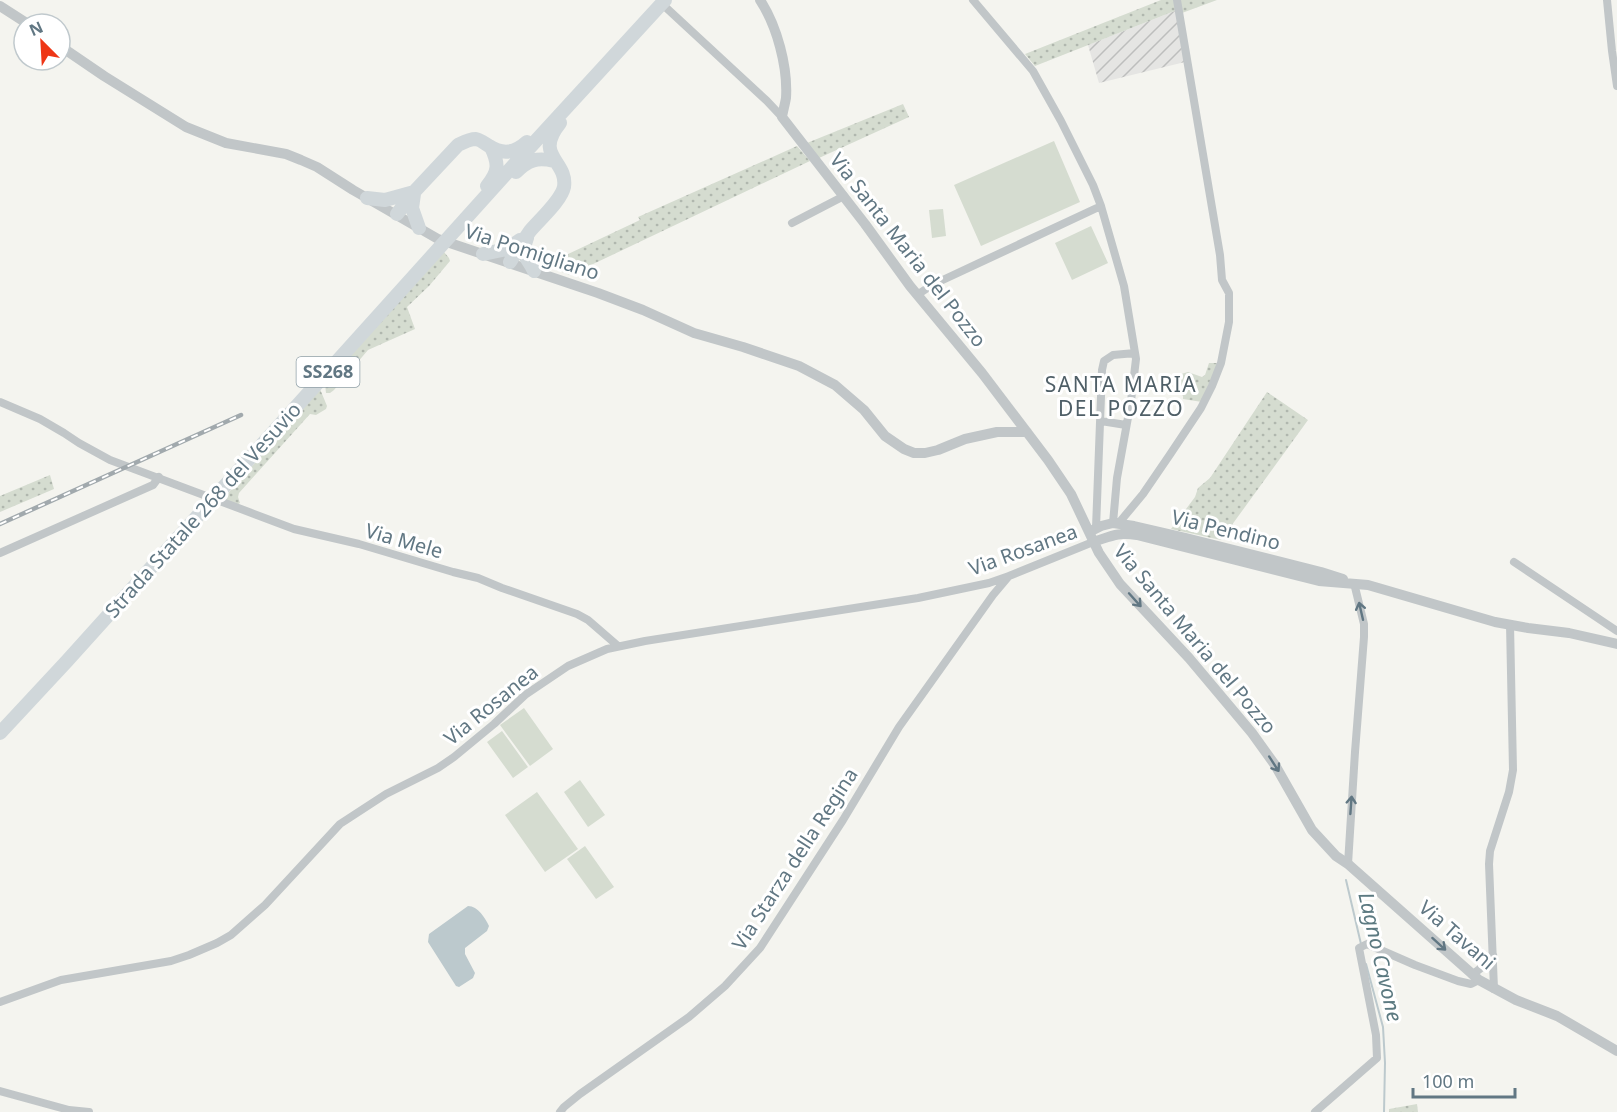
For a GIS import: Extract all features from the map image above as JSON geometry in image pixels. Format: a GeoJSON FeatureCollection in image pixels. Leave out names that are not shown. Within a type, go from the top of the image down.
{"type":"FeatureCollection","features":[{"type":"Feature","properties":{"kind":"highway","name":"SS268"},"geometry":{"type":"LineString","coordinates":[[465,220],[665,0]]}},
{"type":"Feature","properties":{"kind":"highway"},"geometry":{"type":"LineString","coordinates":[[510,262],[529,233],[560,197],[564,189],[564,179],[561,169],[554,160],[550,139],[581,91]]}},
{"type":"Feature","properties":{"kind":"highway"},"geometry":{"type":"LineString","coordinates":[[397,214],[414,192],[458,146],[466,141],[475,139],[506,152],[519,149],[565,109]]}},
{"type":"Feature","properties":{"kind":"highway"},"geometry":{"type":"LineString","coordinates":[[465,220],[494,176],[497,162],[491,147]]}},
{"type":"Feature","properties":{"kind":"highway"},"geometry":{"type":"LineString","coordinates":[[487,196],[529,161],[542,158],[554,160]]}},
{"type":"Feature","properties":{"kind":"highway"},"geometry":{"type":"LineString","coordinates":[[367,198],[385,200],[414,192]]}},
{"type":"Feature","properties":{"kind":"highway"},"geometry":{"type":"LineString","coordinates":[[414,192],[412,208],[419,228]]}},
{"type":"Feature","properties":{"kind":"highway","name":"Strada Statale 268 del Vesuvio"},"geometry":{"type":"LineString","coordinates":[[0,733],[67,662],[465,220]]}},
{"type":"Feature","properties":{"kind":"highway"},"geometry":{"type":"LineString","coordinates":[[483,254],[507,249],[529,233]]}},
{"type":"Feature","properties":{"kind":"highway"},"geometry":{"type":"LineString","coordinates":[[529,233],[524,248],[525,255],[534,271]]}},
{"type":"Feature","properties":{"kind":"street"},"geometry":{"type":"LineString","coordinates":[[658,0],[782,117]]}},
{"type":"Feature","properties":{"kind":"street"},"geometry":{"type":"LineString","coordinates":[[760,0],[778,38],[782,54],[786,98],[782,117]]}},
{"type":"Feature","properties":{"kind":"street"},"geometry":{"type":"LineString","coordinates":[[973,0],[1033,70],[1061,121],[1093,185],[1124,286],[1136,353],[1134,379],[1117,478],[1116,524]]}},
{"type":"Feature","properties":{"kind":"street"},"geometry":{"type":"LineString","coordinates":[[1116,524],[1143,494],[1201,408],[1221,363],[1229,322],[1228,293],[1222,280],[1220,255],[1177,0]]}},
{"type":"Feature","properties":{"kind":"street"},"geometry":{"type":"LineString","coordinates":[[1607,0],[1617,86]]}},
{"type":"Feature","properties":{"kind":"street","name":"Via Pomigliano"},"geometry":{"type":"LineString","coordinates":[[72,54],[186,127],[226,143],[286,154],[317,167],[430,235],[446,242],[510,262],[643,310],[694,333],[799,366],[835,385],[864,410],[885,436],[914,453],[925,453],[965,439],[997,432],[1027,432]]}},
{"type":"Feature","properties":{"kind":"street","name":"Via Santa Maria del Pozzo"},"geometry":{"type":"LineString","coordinates":[[782,117],[917,295],[1048,460],[1093,534],[1099,553],[1120,584],[1189,658],[1252,733],[1275,765],[1312,831],[1348,864]]}},
{"type":"Feature","properties":{"kind":"street"},"geometry":{"type":"LineString","coordinates":[[792,223],[844,196]]}},
{"type":"Feature","properties":{"kind":"street"},"geometry":{"type":"LineString","coordinates":[[917,295],[932,285],[1101,206]]}},
{"type":"Feature","properties":{"kind":"street"},"geometry":{"type":"LineString","coordinates":[[1093,534],[1104,361],[1113,355],[1136,353]]}},
{"type":"Feature","properties":{"kind":"street","name":"Via Mele"},"geometry":{"type":"LineString","coordinates":[[0,402],[40,419],[110,460],[294,529],[359,544],[478,578],[577,614],[588,620],[618,646]]}},
{"type":"Feature","properties":{"kind":"street","name":"Via Pomigliano"},"geometry":{"type":"LineString","coordinates":[[997,432],[1015,417]]}},
{"type":"Feature","properties":{"kind":"street"},"geometry":{"type":"LineString","coordinates":[[1101,421],[1126,425]]}},
{"type":"Feature","properties":{"kind":"street"},"geometry":{"type":"LineString","coordinates":[[0,553],[153,485],[159,477]]}},
{"type":"Feature","properties":{"kind":"street","name":"Via Pendino"},"geometry":{"type":"LineString","coordinates":[[1093,534],[1116,524],[1186,538],[1321,572],[1354,583]]}},
{"type":"Feature","properties":{"kind":"street","name":"Via Pendino"},"geometry":{"type":"LineString","coordinates":[[1093,534],[1130,534],[1319,581],[1368,585],[1495,622],[1569,633],[1617,644]]}},
{"type":"Feature","properties":{"kind":"street","name":"Via Rosanea"},"geometry":{"type":"LineString","coordinates":[[0,1002],[61,980],[171,961],[224,939],[265,905],[340,824],[386,794],[438,768],[487,730],[525,695],[568,666],[594,654],[618,646],[918,598],[989,582],[1009,576],[1093,534]]}},
{"type":"Feature","properties":{"kind":"street"},"geometry":{"type":"LineString","coordinates":[[1514,562],[1617,631]]}},
{"type":"Feature","properties":{"kind":"street","name":"Via Starza della Regina"},"geometry":{"type":"LineString","coordinates":[[560,1112],[580,1094],[689,1017],[726,986],[755,955],[843,820],[899,727],[1009,576]]}},
{"type":"Feature","properties":{"kind":"street"},"geometry":{"type":"LineString","coordinates":[[1348,864],[1364,637],[1364,624],[1354,583]]}},
{"type":"Feature","properties":{"kind":"street"},"geometry":{"type":"LineString","coordinates":[[1494,989],[1489,864],[1490,851],[1509,792],[1513,770],[1510,624]]}},
{"type":"Feature","properties":{"kind":"street","name":"Via Tavani"},"geometry":{"type":"LineString","coordinates":[[1348,864],[1476,978],[1516,1000],[1557,1016],[1617,1052]]}},
{"type":"Feature","properties":{"kind":"street"},"geometry":{"type":"LineString","coordinates":[[1315,1112],[1377,1058],[1376,1035],[1359,948],[1367,944],[1414,965],[1471,984],[1493,954]]}},
{"type":"Feature","properties":{"kind":"street"},"geometry":{"type":"LineString","coordinates":[[0,1091],[69,1110],[89,1112]]}},
{"type":"Feature","properties":{"kind":"shaded area"},"geometry":{"type":"Polygon","coordinates":[[[1161,0],[1175,0],[1177,10],[1035,66],[1025,54],[1161,0]]]}},
{"type":"Feature","properties":{"kind":"shaded area"},"geometry":{"type":"Polygon","coordinates":[[[1180,0],[1217,0],[1182,13],[1180,0]]]}},
{"type":"Feature","properties":{"kind":"shaded area"},"geometry":{"type":"Polygon","coordinates":[[[1177,10],[1185,62],[1099,83],[1088,45],[1177,10]]]}},
{"type":"Feature","properties":{"kind":"shaded area"},"geometry":{"type":"Polygon","coordinates":[[[903,104],[909,117],[819,158],[807,143],[903,104]]]}},
{"type":"Feature","properties":{"kind":"shaded area"},"geometry":{"type":"Polygon","coordinates":[[[1054,141],[1080,202],[981,246],[954,185],[1054,141]]]}},
{"type":"Feature","properties":{"kind":"shaded area"},"geometry":{"type":"Polygon","coordinates":[[[797,146],[810,161],[570,275],[546,266],[640,220],[638,217],[797,146]]]}},
{"type":"Feature","properties":{"kind":"shaded area"},"geometry":{"type":"Polygon","coordinates":[[[943,209],[946,236],[932,238],[929,210],[943,209]]]}},
{"type":"Feature","properties":{"kind":"shaded area"},"geometry":{"type":"Polygon","coordinates":[[[1091,226],[1108,263],[1072,280],[1055,243],[1091,226]]]}},
{"type":"Feature","properties":{"kind":"shaded area"},"geometry":{"type":"Polygon","coordinates":[[[444,252],[450,261],[407,307],[415,329],[368,350],[334,390],[326,393],[325,384],[444,252]]]}},
{"type":"Feature","properties":{"kind":"shaded area"},"geometry":{"type":"Polygon","coordinates":[[[1209,363],[1218,363],[1202,402],[1183,399],[1178,386],[1181,374],[1188,372],[1202,377],[1209,363]]]}},
{"type":"Feature","properties":{"kind":"shaded area"},"geometry":{"type":"Polygon","coordinates":[[[320,389],[327,406],[326,409],[316,415],[310,414],[239,493],[240,503],[237,505],[222,500],[320,389]]]}},
{"type":"Feature","properties":{"kind":"shaded area"},"geometry":{"type":"Polygon","coordinates":[[[1267,392],[1308,420],[1221,540],[1171,529],[1195,497],[1198,488],[1210,478],[1267,392]]]}},
{"type":"Feature","properties":{"kind":"shaded area"},"geometry":{"type":"Polygon","coordinates":[[[50,475],[54,489],[0,512],[0,496],[50,475]]]}},
{"type":"Feature","properties":{"kind":"shaded area"},"geometry":{"type":"Polygon","coordinates":[[[524,708],[553,749],[530,766],[500,725],[524,708]]]}},
{"type":"Feature","properties":{"kind":"shaded area"},"geometry":{"type":"Polygon","coordinates":[[[502,731],[528,767],[513,778],[487,742],[502,731]]]}},
{"type":"Feature","properties":{"kind":"shaded area"},"geometry":{"type":"Polygon","coordinates":[[[580,780],[605,815],[588,827],[564,792],[580,780]]]}},
{"type":"Feature","properties":{"kind":"shaded area"},"geometry":{"type":"Polygon","coordinates":[[[537,792],[578,849],[545,872],[505,815],[537,792]]]}},
{"type":"Feature","properties":{"kind":"shaded area"},"geometry":{"type":"Polygon","coordinates":[[[585,846],[614,887],[596,899],[567,859],[585,846]]]}},
{"type":"Feature","properties":{"kind":"shaded area"},"geometry":{"type":"Polygon","coordinates":[[[468,906],[478,910],[489,926],[487,931],[465,948],[465,954],[475,973],[473,978],[459,987],[456,986],[428,942],[429,934],[468,906]]]}},
{"type":"Feature","properties":{"kind":"shaded area"},"geometry":{"type":"Polygon","coordinates":[[[1417,1104],[1418,1112],[1389,1112],[1389,1109],[1417,1104]]]}},
{"type":"Feature","properties":{"kind":"waterway","name":"Lagno Cavone"},"geometry":{"type":"LineString","coordinates":[[1346,880],[1361,944]]}},
{"type":"Feature","properties":{"kind":"waterway","name":"Lagno Cavone"},"geometry":{"type":"LineString","coordinates":[[1366,964],[1383,1027],[1384,1112]]}},
{"type":"Feature","properties":{"kind":"railway"},"geometry":{"type":"LineString","coordinates":[[0,524],[241,415]]}},
{"type":"Feature","properties":{"kind":"district","name":"SANTA MARIA DEL POZZO"},"geometry":{"type":"Point","coordinates":[1121,397]}}]}
